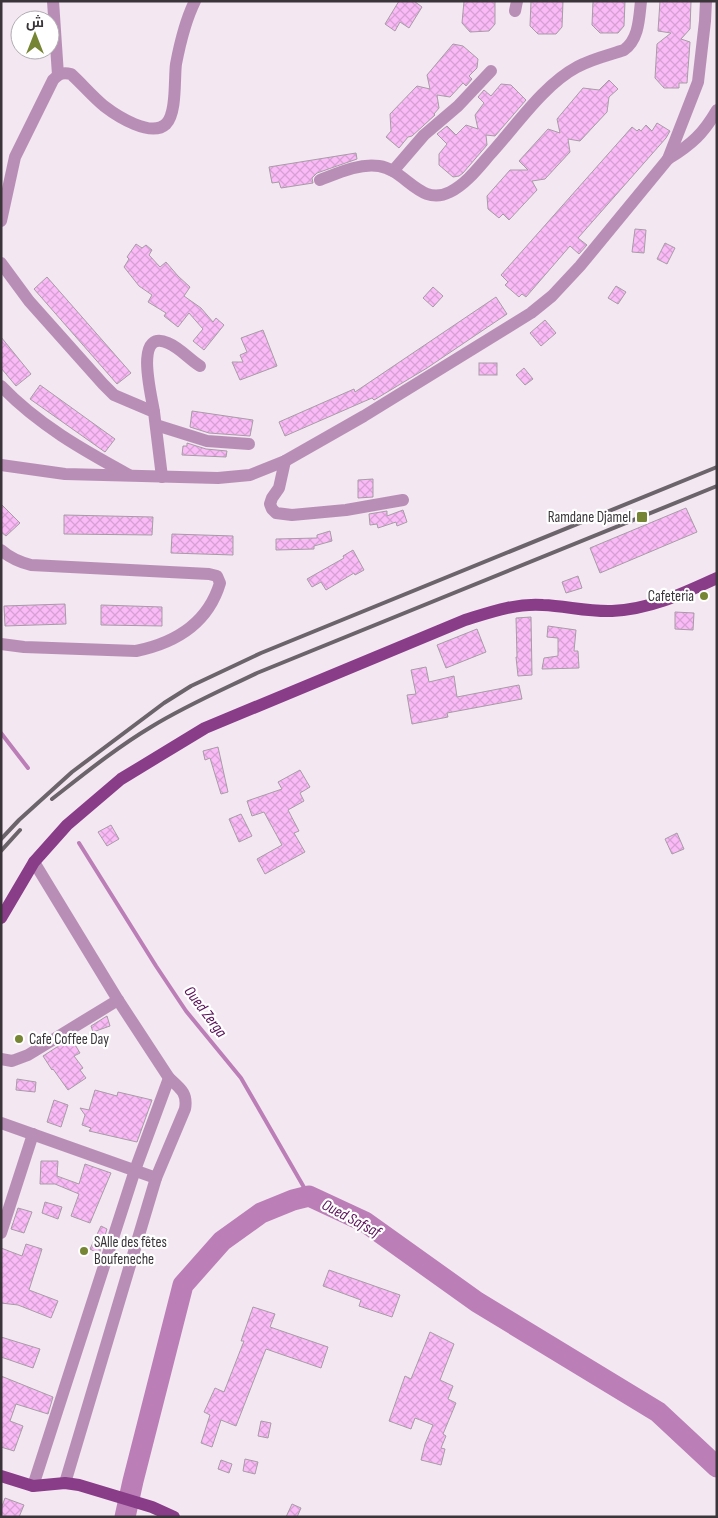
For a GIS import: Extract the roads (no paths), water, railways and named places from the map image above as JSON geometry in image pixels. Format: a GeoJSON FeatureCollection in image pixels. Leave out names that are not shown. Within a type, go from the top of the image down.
{"type":"FeatureCollection","features":[{"type":"Feature","properties":{"kind":"main road"},"geometry":{"type":"LineString","coordinates":[[1,918],[34,862],[67,825],[121,779],[205,728],[465,620],[498,609],[543,605],[595,612],[638,608],[660,603],[717,578]]}},
{"type":"Feature","properties":{"kind":"main road"},"geometry":{"type":"LineString","coordinates":[[1,1476],[33,1486],[65,1483],[79,1485],[152,1507],[174,1517]]}},
{"type":"Feature","properties":{"kind":"street"},"geometry":{"type":"LineString","coordinates":[[52,1],[58,75]]}},
{"type":"Feature","properties":{"kind":"street"},"geometry":{"type":"LineString","coordinates":[[1,221],[15,157],[53,80],[58,75],[64,72],[71,74],[106,107],[139,126],[148,129],[161,127],[170,119],[176,63],[188,18],[196,1]]}},
{"type":"Feature","properties":{"kind":"street"},"geometry":{"type":"LineString","coordinates":[[320,180],[359,167],[382,166],[393,171],[424,194],[441,196],[458,188],[478,169],[537,100],[560,78],[578,66],[624,50],[630,46],[636,33],[641,1]]}},
{"type":"Feature","properties":{"kind":"street"},"geometry":{"type":"LineString","coordinates":[[1,465],[65,474],[131,477],[218,478],[250,475],[285,462],[364,416],[531,313],[552,296],[580,266],[668,158],[698,82],[706,1]]}},
{"type":"Feature","properties":{"kind":"street"},"geometry":{"type":"LineString","coordinates":[[393,171],[424,135],[458,106],[491,71]]}},
{"type":"Feature","properties":{"kind":"street"},"geometry":{"type":"LineString","coordinates":[[668,158],[700,135],[717,110]]}},
{"type":"Feature","properties":{"kind":"street"},"geometry":{"type":"LineString","coordinates":[[1,263],[29,300],[114,395],[154,412]]}},
{"type":"Feature","properties":{"kind":"street"},"geometry":{"type":"LineString","coordinates":[[162,477],[146,358],[150,345],[155,341],[161,340],[169,343],[200,366]]}},
{"type":"Feature","properties":{"kind":"street"},"geometry":{"type":"LineString","coordinates":[[1,386],[42,423],[131,477]]}},
{"type":"Feature","properties":{"kind":"street"},"geometry":{"type":"LineString","coordinates":[[156,425],[207,441],[250,444]]}},
{"type":"Feature","properties":{"kind":"street"},"geometry":{"type":"LineString","coordinates":[[285,462],[279,488],[270,504],[276,513],[292,515],[346,510],[403,500]]}},
{"type":"Feature","properties":{"kind":"street"},"geometry":{"type":"LineString","coordinates":[[1,550],[19,562],[31,565],[209,574],[217,576],[220,583],[217,593],[198,621],[174,639],[149,648],[136,651],[24,647],[1,644]]}},
{"type":"Feature","properties":{"kind":"street"},"geometry":{"type":"LineString","coordinates":[[34,862],[118,1000],[169,1078],[184,1092],[186,1102],[156,1178],[65,1483]]}},
{"type":"Feature","properties":{"kind":"street"},"geometry":{"type":"LineString","coordinates":[[1,1059],[12,1061],[28,1055],[118,1000]]}},
{"type":"Feature","properties":{"kind":"street"},"geometry":{"type":"LineString","coordinates":[[33,1486],[135,1170],[169,1078]]}},
{"type":"Feature","properties":{"kind":"street"},"geometry":{"type":"LineString","coordinates":[[1,1123],[156,1178]]}},
{"type":"Feature","properties":{"kind":"street"},"geometry":{"type":"LineString","coordinates":[[1,1233],[33,1134]]}},
{"type":"Feature","properties":{"kind":"waterway","name":"Oued Zerga"},"geometry":{"type":"LineString","coordinates":[[1,733],[28,768]]}},
{"type":"Feature","properties":{"kind":"waterway","name":"Oued Zerga"},"geometry":{"type":"LineString","coordinates":[[79,843],[186,1011],[241,1078],[309,1196]]}},
{"type":"Feature","properties":{"kind":"waterway","name":"Oued Safsaf"},"geometry":{"type":"LineString","coordinates":[[125,1517],[183,1285],[222,1241],[261,1213],[293,1200],[309,1196],[365,1222],[477,1302],[658,1412],[717,1467]]}},
{"type":"Feature","properties":{"kind":"railway"},"geometry":{"type":"LineString","coordinates":[[1,839],[72,772],[164,703],[191,686],[261,653],[717,467]]}},
{"type":"Feature","properties":{"kind":"railway"},"geometry":{"type":"LineString","coordinates":[[52,799],[113,752],[164,719],[257,673],[717,486]]}},
{"type":"Feature","properties":{"kind":"railway"},"geometry":{"type":"LineString","coordinates":[[1,851],[20,830]]}},
{"type":"Feature","properties":{"kind":"place","name":"Ramdane Djamel"},"geometry":{"type":"Point","coordinates":[642,517]}},
{"type":"Feature","properties":{"kind":"place","name":"Cafeteria"},"geometry":{"type":"Point","coordinates":[704,596]}},
{"type":"Feature","properties":{"kind":"place","name":"Cafe Coffee Day"},"geometry":{"type":"Point","coordinates":[19,1039]}},
{"type":"Feature","properties":{"kind":"place","name":"SAlle des fêtes Boufeneche"},"geometry":{"type":"Point","coordinates":[84,1251]}}]}
